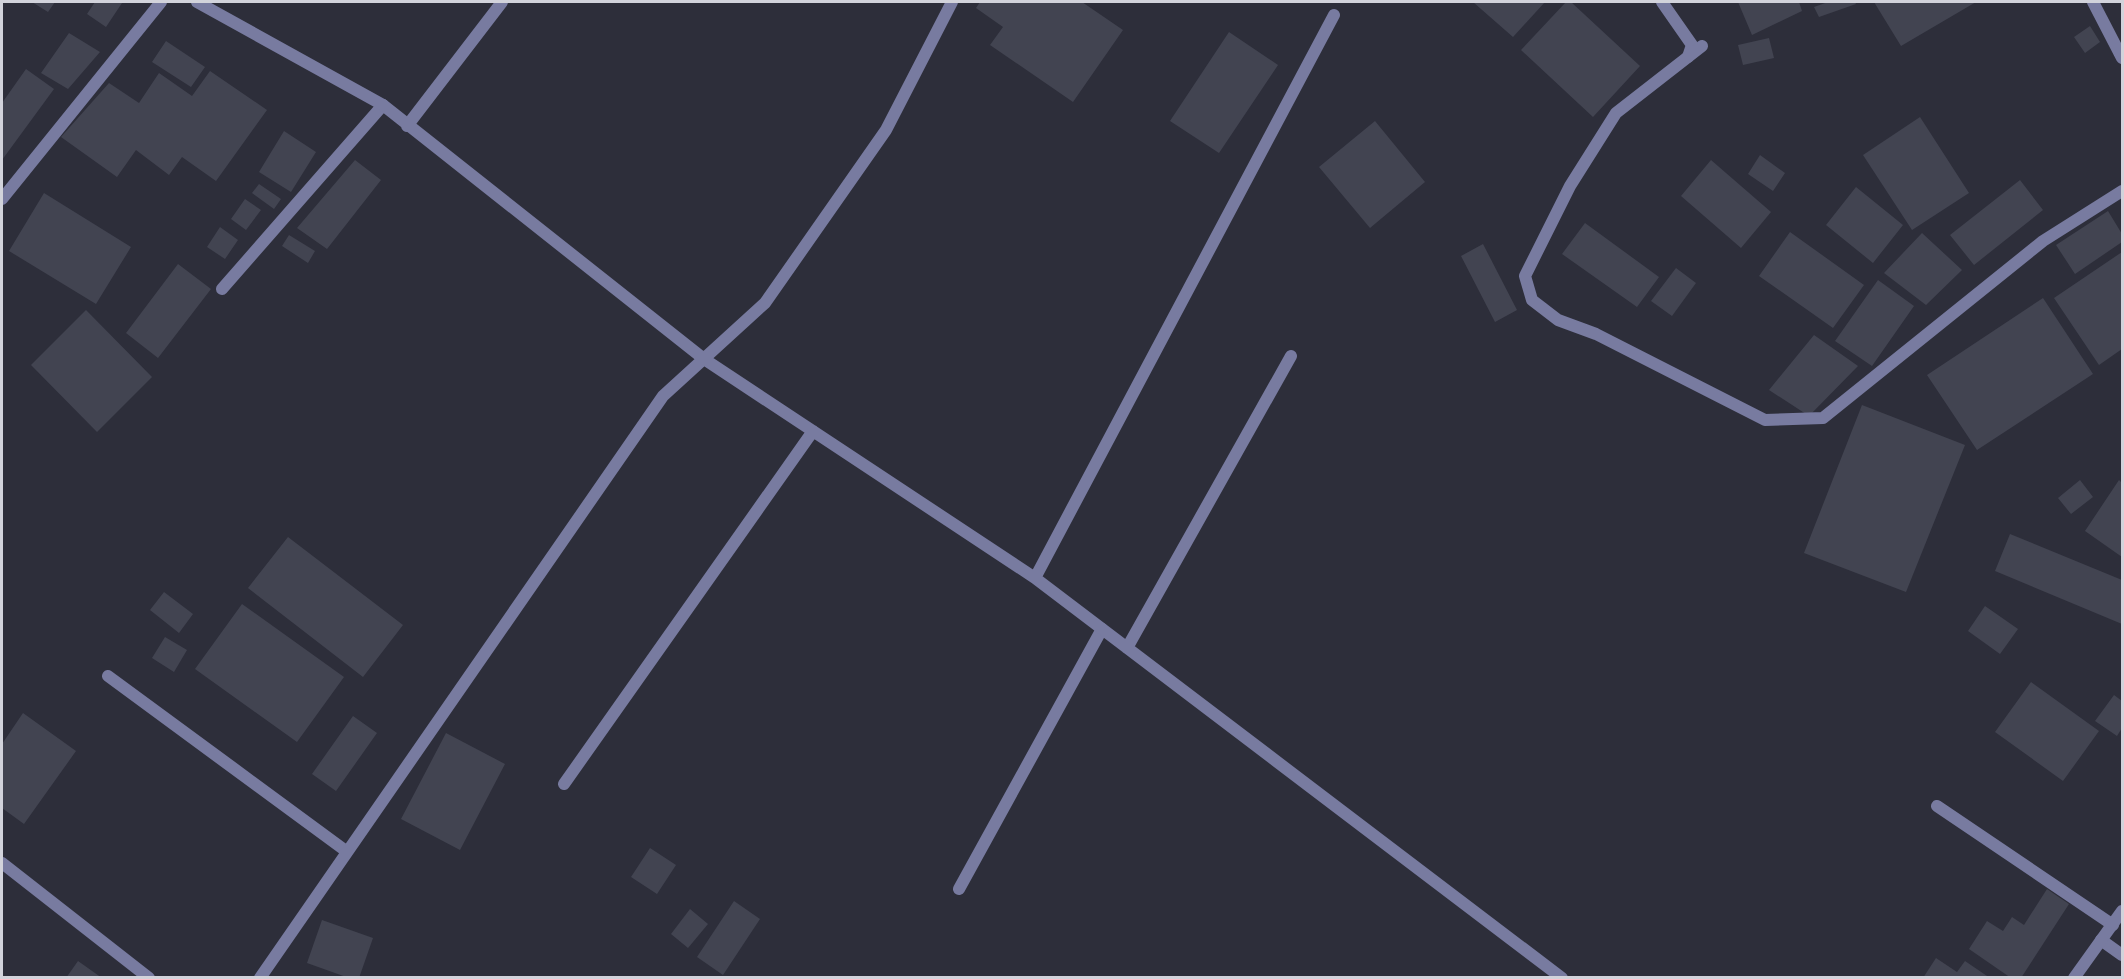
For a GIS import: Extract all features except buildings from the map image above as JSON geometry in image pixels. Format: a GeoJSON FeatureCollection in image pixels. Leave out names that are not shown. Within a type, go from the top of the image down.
{"type":"FeatureCollection","features":[{"type":"Feature","properties":{"kind":"street"},"geometry":{"type":"LineString","coordinates":[[2,199],[161,2]]}},
{"type":"Feature","properties":{"kind":"street"},"geometry":{"type":"LineString","coordinates":[[197,2],[383,105],[406,126],[704,359],[1035,578],[1562,978]]}},
{"type":"Feature","properties":{"kind":"street"},"geometry":{"type":"LineString","coordinates":[[406,126],[502,2]]}},
{"type":"Feature","properties":{"kind":"street"},"geometry":{"type":"LineString","coordinates":[[260,978],[663,396],[765,303],[886,130],[952,2]]}},
{"type":"Feature","properties":{"kind":"street"},"geometry":{"type":"LineString","coordinates":[[1662,2],[1692,45],[1688,57]]}},
{"type":"Feature","properties":{"kind":"street"},"geometry":{"type":"LineString","coordinates":[[2093,2],[2122,58]]}},
{"type":"Feature","properties":{"kind":"street"},"geometry":{"type":"LineString","coordinates":[[1035,578],[1334,15]]}},
{"type":"Feature","properties":{"kind":"street"},"geometry":{"type":"LineString","coordinates":[[1702,46],[1616,113],[1570,186],[1525,276],[1532,300],[1558,320],[1596,334],[1765,420],[1823,418],[2043,241],[2122,191]]}},
{"type":"Feature","properties":{"kind":"street"},"geometry":{"type":"LineString","coordinates":[[222,289],[383,105]]}},
{"type":"Feature","properties":{"kind":"street"},"geometry":{"type":"LineString","coordinates":[[1127,648],[1290,356]]}},
{"type":"Feature","properties":{"kind":"street"},"geometry":{"type":"LineString","coordinates":[[564,784],[813,431]]}},
{"type":"Feature","properties":{"kind":"street"},"geometry":{"type":"LineString","coordinates":[[959,889],[1102,629]]}},
{"type":"Feature","properties":{"kind":"street"},"geometry":{"type":"LineString","coordinates":[[108,676],[346,851]]}},
{"type":"Feature","properties":{"kind":"street"},"geometry":{"type":"LineString","coordinates":[[1937,806],[2114,925]]}},
{"type":"Feature","properties":{"kind":"street"},"geometry":{"type":"LineString","coordinates":[[2,863],[149,978]]}},
{"type":"Feature","properties":{"kind":"street"},"geometry":{"type":"LineString","coordinates":[[2074,978],[2122,911]]}},
{"type":"Feature","properties":{"kind":"street"},"geometry":{"type":"LineString","coordinates":[[2101,940],[2122,955]]}}]}
